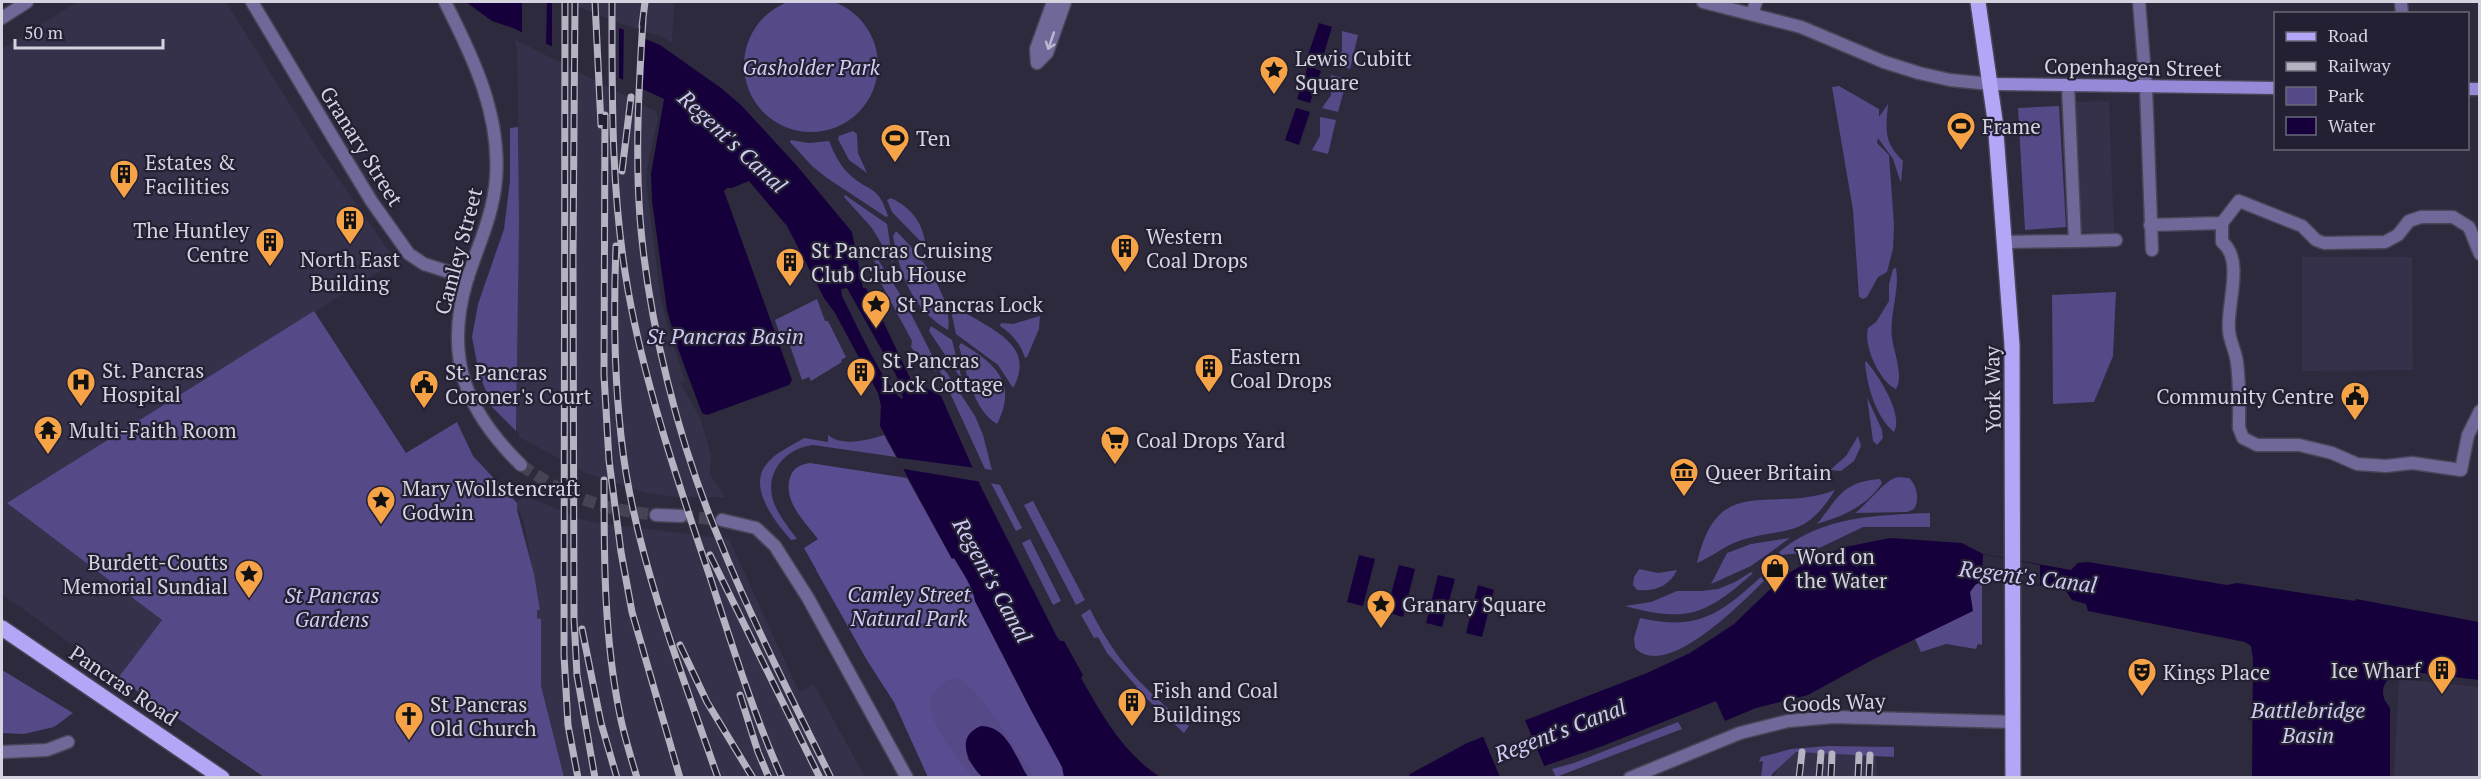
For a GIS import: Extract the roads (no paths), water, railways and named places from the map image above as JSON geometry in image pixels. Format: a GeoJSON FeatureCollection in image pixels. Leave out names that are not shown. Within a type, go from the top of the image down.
{"type":"FeatureCollection","features":[{"type":"Feature","properties":{"kind":"main road","name":"York Way"},"geometry":{"type":"LineString","coordinates":[[1978,2],[1990,84],[2006,242],[2012,345],[2013,777]]}},
{"type":"Feature","properties":{"kind":"main road","name":"Copenhagen Street"},"geometry":{"type":"LineString","coordinates":[[1990,84],[2274,88]]}},
{"type":"Feature","properties":{"kind":"main road","name":"Pancras Road"},"geometry":{"type":"LineString","coordinates":[[2,628],[222,777]]}},
{"type":"Feature","properties":{"kind":"street"},"geometry":{"type":"LineString","coordinates":[[2,18],[27,2]]}},
{"type":"Feature","properties":{"kind":"street","name":"Granary Street"},"geometry":{"type":"LineString","coordinates":[[252,2],[372,202],[409,254],[424,264],[468,278]]}},
{"type":"Feature","properties":{"kind":"street","name":"Camley Street"},"geometry":{"type":"LineString","coordinates":[[445,2],[484,85],[491,113],[497,161],[489,221],[468,278],[458,330],[461,372],[472,401],[485,425],[503,448],[521,465]]}},
{"type":"Feature","properties":{"kind":"street"},"geometry":{"type":"LineString","coordinates":[[1053,2],[1036,49],[1036,68],[1047,53],[1065,2]]}},
{"type":"Feature","properties":{"kind":"street"},"geometry":{"type":"LineString","coordinates":[[1703,2],[1754,8],[1905,69],[1950,80],[1990,84]]}},
{"type":"Feature","properties":{"kind":"street"},"geometry":{"type":"LineString","coordinates":[[2139,2],[2146,87],[2152,250]]}},
{"type":"Feature","properties":{"kind":"street"},"geometry":{"type":"LineString","coordinates":[[2068,86],[2075,240]]}},
{"type":"Feature","properties":{"kind":"street"},"geometry":{"type":"LineString","coordinates":[[2480,254],[2469,227],[2453,217],[2421,217],[2409,221],[2398,235],[2385,242],[2324,243],[2316,240],[2302,226],[2239,201],[2222,223],[2222,242],[2230,248],[2232,254],[2229,332],[2237,359],[2239,428],[2243,438],[2257,445],[2299,445],[2332,453],[2357,464],[2386,466],[2412,463],[2461,470],[2468,435],[2480,411]]}},
{"type":"Feature","properties":{"kind":"street"},"geometry":{"type":"LineString","coordinates":[[2150,225],[2222,223]]}},
{"type":"Feature","properties":{"kind":"street"},"geometry":{"type":"LineString","coordinates":[[2006,242],[2116,240]]}},
{"type":"Feature","properties":{"kind":"street"},"geometry":{"type":"LineString","coordinates":[[656,515],[681,516]]}},
{"type":"Feature","properties":{"kind":"street"},"geometry":{"type":"LineString","coordinates":[[722,520],[756,528],[775,546],[808,598],[907,777]]}},
{"type":"Feature","properties":{"kind":"street","name":"Goods Way"},"geometry":{"type":"LineString","coordinates":[[1629,777],[1752,729],[1811,718],[2014,722]]}},
{"type":"Feature","properties":{"kind":"street"},"geometry":{"type":"LineString","coordinates":[[2,752],[46,750],[68,742]]}},
{"type":"Feature","properties":{"kind":"water"},"geometry":{"type":"Polygon","coordinates":[[[466,2],[557,2],[660,45],[741,105],[798,167],[852,232],[863,288],[866,288],[873,300],[911,380],[941,396],[982,489],[1057,637],[1060,641],[1064,641],[1097,706],[1124,745],[1160,777],[1064,777],[1062,767],[975,601],[970,584],[954,558],[952,559],[880,426],[881,406],[878,393],[835,313],[824,298],[787,226],[749,181],[724,191],[792,380],[789,385],[707,415],[702,413],[677,346],[667,310],[652,201],[651,174],[664,99],[513,28],[492,21],[466,2]],[[847,288],[841,289],[842,296],[879,369],[896,394],[903,399],[897,377],[847,288]]]}},
{"type":"Feature","properties":{"kind":"water"},"geometry":{"type":"Polygon","coordinates":[[[1319,23],[1332,27],[1322,60],[1308,55],[1319,23]]]}},
{"type":"Feature","properties":{"kind":"water"},"geometry":{"type":"Polygon","coordinates":[[[1308,66],[1321,71],[1310,103],[1297,99],[1308,66]]]}},
{"type":"Feature","properties":{"kind":"water"},"geometry":{"type":"Polygon","coordinates":[[[1296,108],[1310,112],[1299,145],[1285,140],[1296,108]]]}},
{"type":"Feature","properties":{"kind":"water"},"geometry":{"type":"Polygon","coordinates":[[[1890,538],[1962,543],[1983,554],[2071,570],[2078,563],[2088,562],[2227,585],[2237,583],[2355,601],[2356,599],[2479,622],[2479,680],[2405,671],[2387,680],[2383,696],[2390,708],[2390,777],[2252,777],[2253,659],[2251,646],[2245,642],[2088,611],[2086,604],[2072,600],[2063,587],[1982,581],[1970,592],[1973,611],[1872,660],[1808,695],[1756,708],[1725,721],[1716,701],[1600,747],[1512,777],[1408,778],[1410,774],[1467,743],[1647,673],[1690,653],[1734,624],[1785,575],[1808,562],[1845,547],[1890,538]]]}},
{"type":"Feature","properties":{"kind":"water"},"geometry":{"type":"Polygon","coordinates":[[[1359,555],[1375,559],[1363,606],[1347,602],[1359,555]]]}},
{"type":"Feature","properties":{"kind":"water"},"geometry":{"type":"Polygon","coordinates":[[[1399,565],[1415,569],[1403,617],[1386,612],[1399,565]]]}},
{"type":"Feature","properties":{"kind":"water"},"geometry":{"type":"Polygon","coordinates":[[[1438,575],[1455,579],[1442,627],[1426,623],[1438,575]]]}},
{"type":"Feature","properties":{"kind":"water"},"geometry":{"type":"Polygon","coordinates":[[[1478,585],[1494,590],[1482,637],[1466,633],[1478,585]]]}},
{"type":"Feature","properties":{"kind":"water"},"geometry":{"type":"Polygon","coordinates":[[[981,726],[990,727],[1005,737],[1028,777],[982,777],[972,764],[966,750],[968,736],[981,726]]]}},
{"type":"Feature","properties":{"kind":"tunnel"},"geometry":{"type":"LineString","coordinates":[[521,465],[585,500],[617,509],[656,515]]}},
{"type":"Feature","properties":{"kind":"tunnel"},"geometry":{"type":"LineString","coordinates":[[681,516],[722,520]]}},
{"type":"Feature","properties":{"kind":"railway"},"geometry":{"type":"LineString","coordinates":[[565,2],[564,655],[568,725],[578,778]]}},
{"type":"Feature","properties":{"kind":"railway"},"geometry":{"type":"LineString","coordinates":[[575,2],[574,619],[577,675],[595,778]]}},
{"type":"Feature","properties":{"kind":"railway"},"geometry":{"type":"LineString","coordinates":[[595,2],[601,125]]}},
{"type":"Feature","properties":{"kind":"railway"},"geometry":{"type":"LineString","coordinates":[[612,2],[615,182],[622,254],[635,326],[653,399],[686,507],[743,679],[782,778]]}},
{"type":"Feature","properties":{"kind":"railway"},"geometry":{"type":"LineString","coordinates":[[642,26],[645,2]]}},
{"type":"Feature","properties":{"kind":"railway"},"geometry":{"type":"LineString","coordinates":[[643,19],[638,143],[640,218],[650,298],[668,382],[691,463],[719,539],[759,630],[831,778]]}},
{"type":"Feature","properties":{"kind":"railway"},"geometry":{"type":"LineString","coordinates":[[622,171],[631,97]]}},
{"type":"Feature","properties":{"kind":"railway"},"geometry":{"type":"LineString","coordinates":[[605,115],[604,375],[609,460],[621,552],[632,612],[680,778]]}},
{"type":"Feature","properties":{"kind":"railway"},"geometry":{"type":"LineString","coordinates":[[616,246],[615,360],[622,445],[633,511],[678,665],[718,778]]}},
{"type":"Feature","properties":{"kind":"railway"},"geometry":{"type":"LineString","coordinates":[[604,480],[605,568],[611,657],[622,723],[637,778]]}},
{"type":"Feature","properties":{"kind":"railway"},"geometry":{"type":"LineString","coordinates":[[710,555],[820,778]]}},
{"type":"Feature","properties":{"kind":"railway"},"geometry":{"type":"LineString","coordinates":[[582,629],[601,723],[617,778]]}},
{"type":"Feature","properties":{"kind":"railway"},"geometry":{"type":"LineString","coordinates":[[680,645],[707,702],[753,778]]}},
{"type":"Feature","properties":{"kind":"railway"},"geometry":{"type":"LineString","coordinates":[[740,695],[758,752],[769,778]]}},
{"type":"Feature","properties":{"kind":"railway"},"geometry":{"type":"LineString","coordinates":[[1799,778],[1802,752]]}},
{"type":"Feature","properties":{"kind":"railway"},"geometry":{"type":"LineString","coordinates":[[1819,778],[1821,753]]}},
{"type":"Feature","properties":{"kind":"railway"},"geometry":{"type":"LineString","coordinates":[[1831,778],[1832,754]]}},
{"type":"Feature","properties":{"kind":"railway"},"geometry":{"type":"LineString","coordinates":[[1858,778],[1859,755]]}},
{"type":"Feature","properties":{"kind":"railway"},"geometry":{"type":"LineString","coordinates":[[1869,778],[1870,755]]}},
{"type":"Feature","properties":{"kind":"place","name":"Lewis Cubitt Square"},"geometry":{"type":"Point","coordinates":[1274,96]}},
{"type":"Feature","properties":{"kind":"place","name":"Frame"},"geometry":{"type":"Point","coordinates":[1961,152]}},
{"type":"Feature","properties":{"kind":"place","name":"Ten"},"geometry":{"type":"Point","coordinates":[895,164]}},
{"type":"Feature","properties":{"kind":"place","name":"Estates & Facilities"},"geometry":{"type":"Point","coordinates":[124,200]}},
{"type":"Feature","properties":{"kind":"place","name":"North East Building"},"geometry":{"type":"Point","coordinates":[350,246]}},
{"type":"Feature","properties":{"kind":"place","name":"The Huntley Centre"},"geometry":{"type":"Point","coordinates":[270,268]}},
{"type":"Feature","properties":{"kind":"place","name":"Western Coal Drops"},"geometry":{"type":"Point","coordinates":[1125,274]}},
{"type":"Feature","properties":{"kind":"place","name":"St Pancras Cruising Club Club House"},"geometry":{"type":"Point","coordinates":[790,288]}},
{"type":"Feature","properties":{"kind":"place","name":"St Pancras Lock"},"geometry":{"type":"Point","coordinates":[876,330]}},
{"type":"Feature","properties":{"kind":"place","name":"Eastern Coal Drops"},"geometry":{"type":"Point","coordinates":[1209,394]}},
{"type":"Feature","properties":{"kind":"place","name":"St Pancras Lock Cottage"},"geometry":{"type":"Point","coordinates":[861,398]}},
{"type":"Feature","properties":{"kind":"place","name":"St. Pancras Hospital"},"geometry":{"type":"Point","coordinates":[81,408]}},
{"type":"Feature","properties":{"kind":"place","name":"St. Pancras Coroner's Court"},"geometry":{"type":"Point","coordinates":[424,410]}},
{"type":"Feature","properties":{"kind":"place","name":"Community Centre"},"geometry":{"type":"Point","coordinates":[2355,422]}},
{"type":"Feature","properties":{"kind":"place","name":"Multi-Faith Room"},"geometry":{"type":"Point","coordinates":[48,456]}},
{"type":"Feature","properties":{"kind":"place","name":"Coal Drops Yard"},"geometry":{"type":"Point","coordinates":[1115,466]}},
{"type":"Feature","properties":{"kind":"place","name":"Queer Britain"},"geometry":{"type":"Point","coordinates":[1684,498]}},
{"type":"Feature","properties":{"kind":"place","name":"Mary Wollstencraft Godwin"},"geometry":{"type":"Point","coordinates":[381,526]}},
{"type":"Feature","properties":{"kind":"place","name":"Word on the Water"},"geometry":{"type":"Point","coordinates":[1775,594]}},
{"type":"Feature","properties":{"kind":"place","name":"Burdett-Coutts Memorial Sundial"},"geometry":{"type":"Point","coordinates":[249,600]}},
{"type":"Feature","properties":{"kind":"place","name":"Granary Square"},"geometry":{"type":"Point","coordinates":[1381,630]}},
{"type":"Feature","properties":{"kind":"place","name":"Ice Wharf"},"geometry":{"type":"Point","coordinates":[2442,696]}},
{"type":"Feature","properties":{"kind":"place","name":"Kings Place"},"geometry":{"type":"Point","coordinates":[2142,698]}},
{"type":"Feature","properties":{"kind":"place","name":"Fish and Coal Buildings"},"geometry":{"type":"Point","coordinates":[1132,728]}},
{"type":"Feature","properties":{"kind":"place","name":"St Pancras Old Church"},"geometry":{"type":"Point","coordinates":[409,742]}},
{"type":"Feature","properties":{"kind":"park label","name":"Gasholder Park"},"geometry":{"type":"Point","coordinates":[811,67]}},
{"type":"Feature","properties":{"kind":"park label","name":"Camley Street Natural Park"},"geometry":{"type":"Point","coordinates":[909,606]}},
{"type":"Feature","properties":{"kind":"park label","name":"St Pancras Gardens"},"geometry":{"type":"Point","coordinates":[332,607]}},
{"type":"Feature","properties":{"kind":"water label","name":"Regent's Canal"},"geometry":{"type":"Point","coordinates":[733,141]}},
{"type":"Feature","properties":{"kind":"water label","name":"St Pancras Basin"},"geometry":{"type":"Point","coordinates":[725,335]}},
{"type":"Feature","properties":{"kind":"water label","name":"Regent's Canal"},"geometry":{"type":"Point","coordinates":[2028,576]}},
{"type":"Feature","properties":{"kind":"water label","name":"Regent's Canal"},"geometry":{"type":"Point","coordinates":[993,580]}},
{"type":"Feature","properties":{"kind":"water label","name":"Battlebridge Basin"},"geometry":{"type":"Point","coordinates":[2308,722]}},
{"type":"Feature","properties":{"kind":"water label","name":"Regent's Canal"},"geometry":{"type":"Point","coordinates":[1560,730]}}]}
